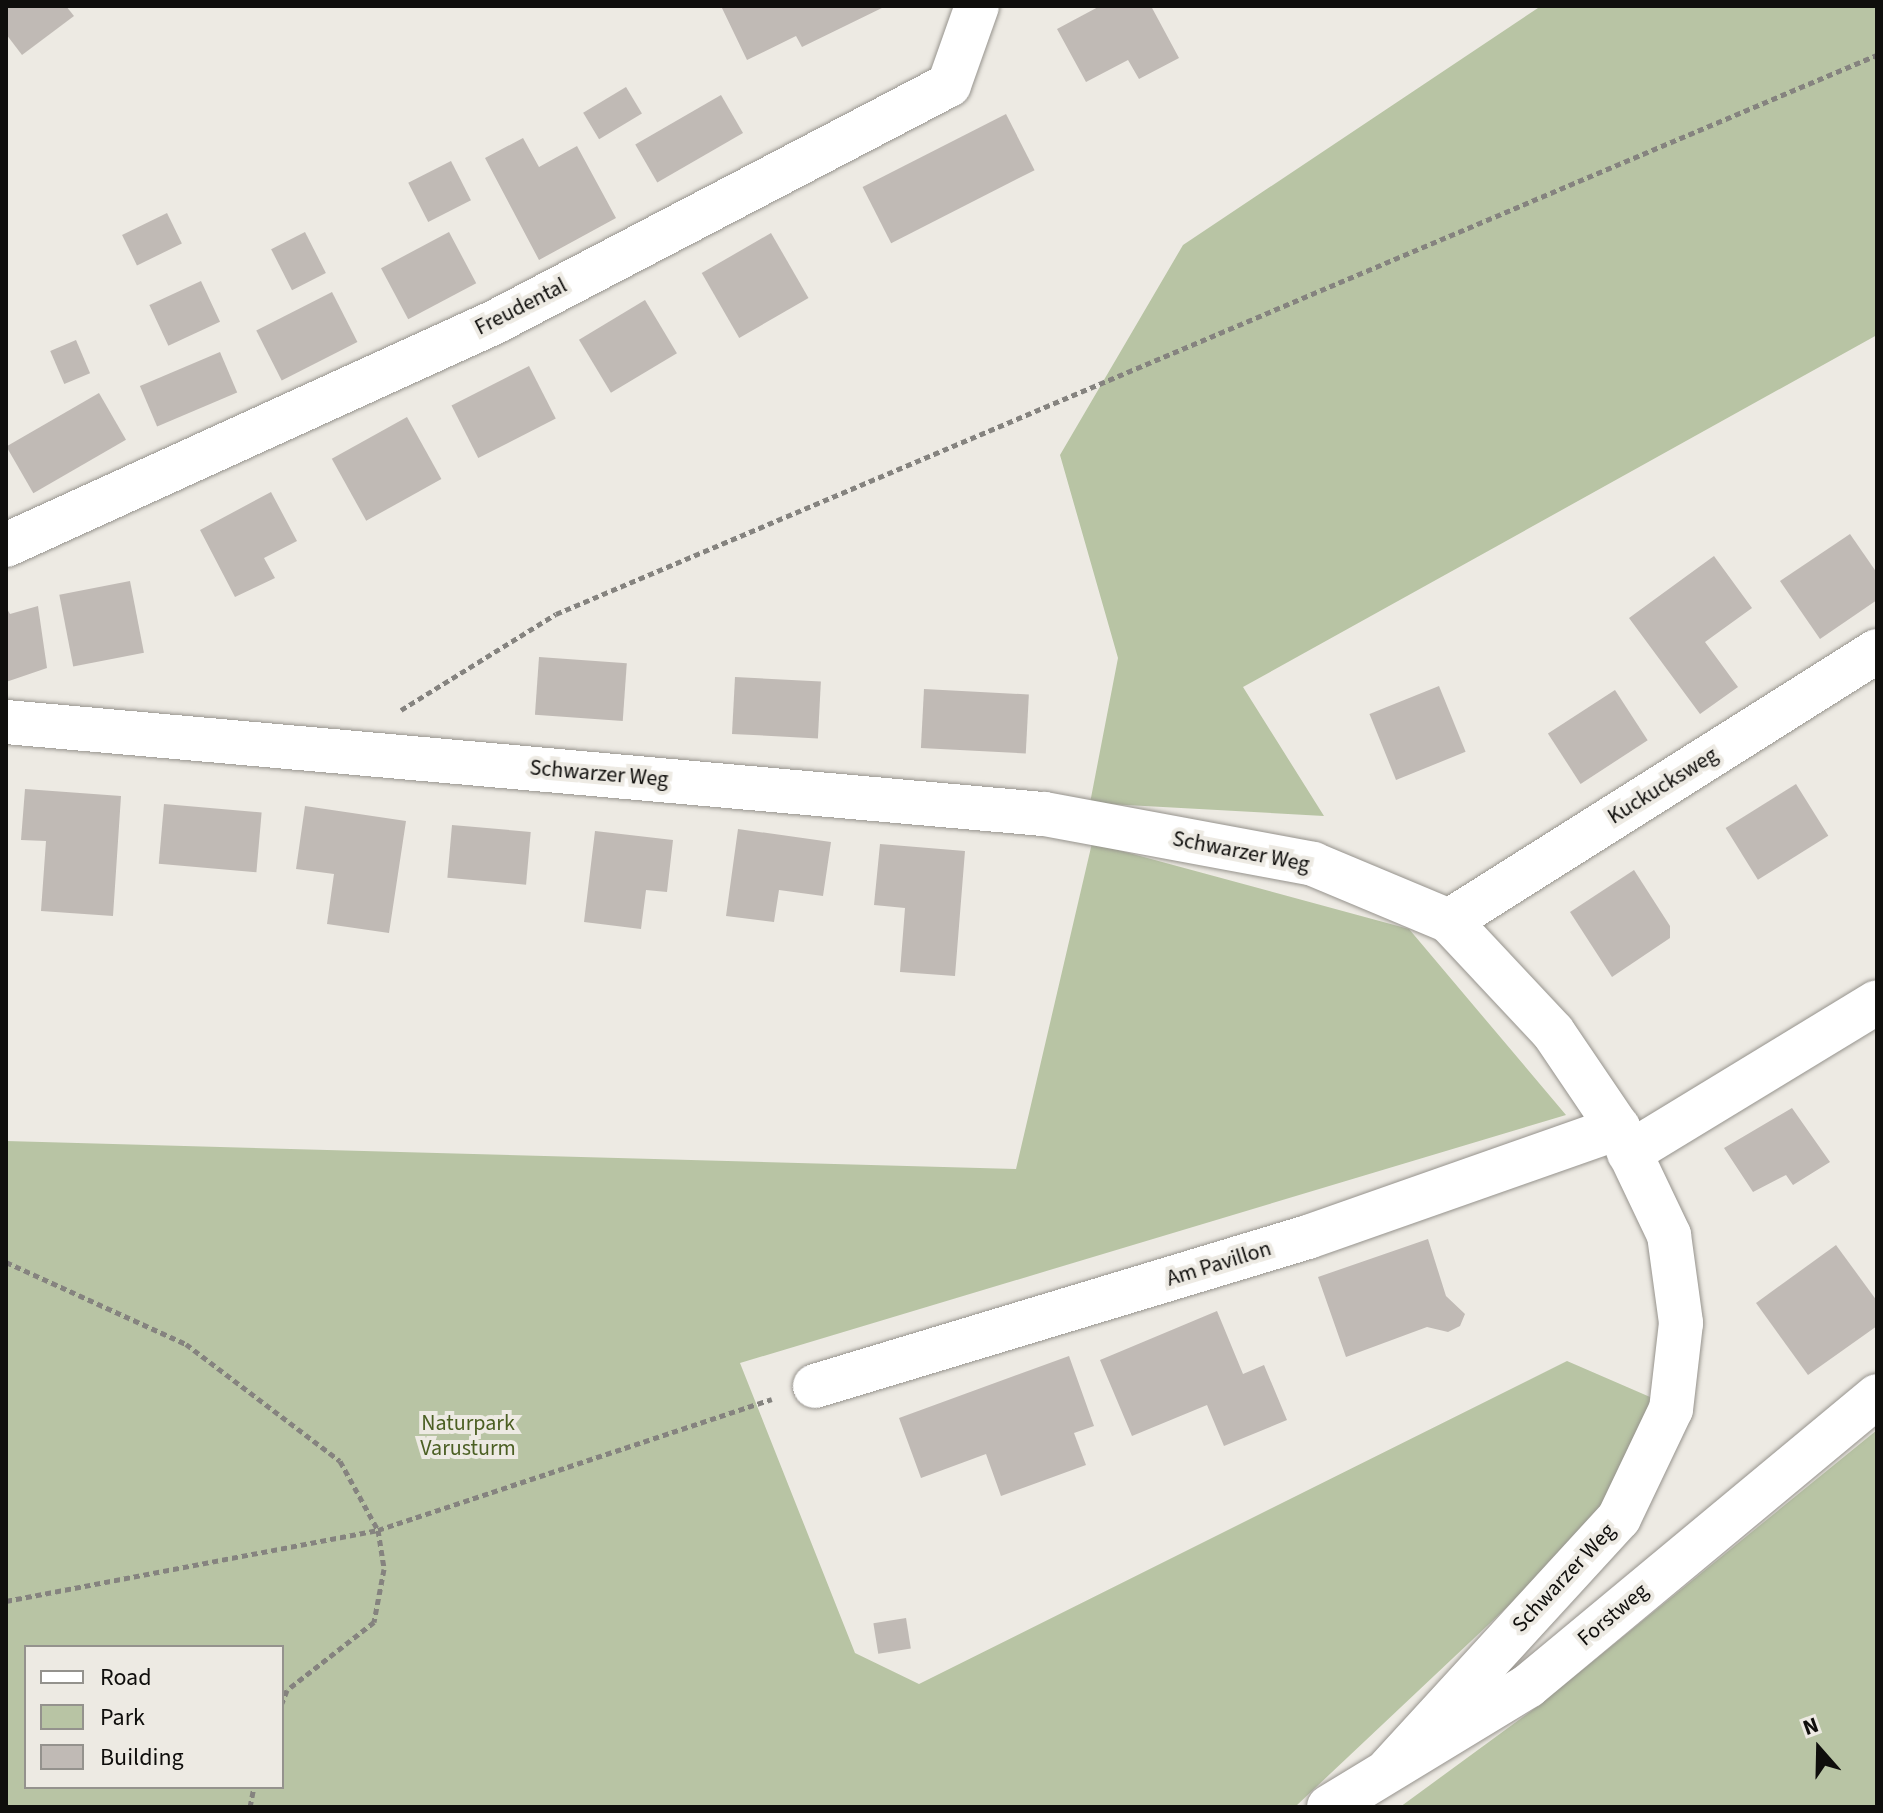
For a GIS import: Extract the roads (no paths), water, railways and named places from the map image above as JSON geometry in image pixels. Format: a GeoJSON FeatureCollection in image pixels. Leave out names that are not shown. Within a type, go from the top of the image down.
{"type":"FeatureCollection","features":[{"type":"Feature","properties":{"kind":"street","name":"Freudental"},"geometry":{"type":"LineString","coordinates":[[6,545],[495,322],[949,85],[977,6]]}},
{"type":"Feature","properties":{"kind":"street","name":"Kuckucksweg"},"geometry":{"type":"LineString","coordinates":[[1449,921],[1877,651]]}},
{"type":"Feature","properties":{"kind":"street","name":"Schwarzer Weg"},"geometry":{"type":"LineString","coordinates":[[6,722],[1044,814],[1313,864],[1449,921],[1553,1032],[1624,1140],[1669,1235],[1681,1323],[1671,1409],[1619,1518],[1389,1769]]}},
{"type":"Feature","properties":{"kind":"street","name":"Am Pavillon"},"geometry":{"type":"LineString","coordinates":[[815,1386],[1624,1140],[1877,1002]]}},
{"type":"Feature","properties":{"kind":"street","name":"Forstweg"},"geometry":{"type":"LineString","coordinates":[[1329,1807],[1528,1686],[1877,1396]]}},
{"type":"Feature","properties":{"kind":"park label","name":"Naturpark Varusturm"},"geometry":{"type":"Point","coordinates":[468,1436]}}]}
